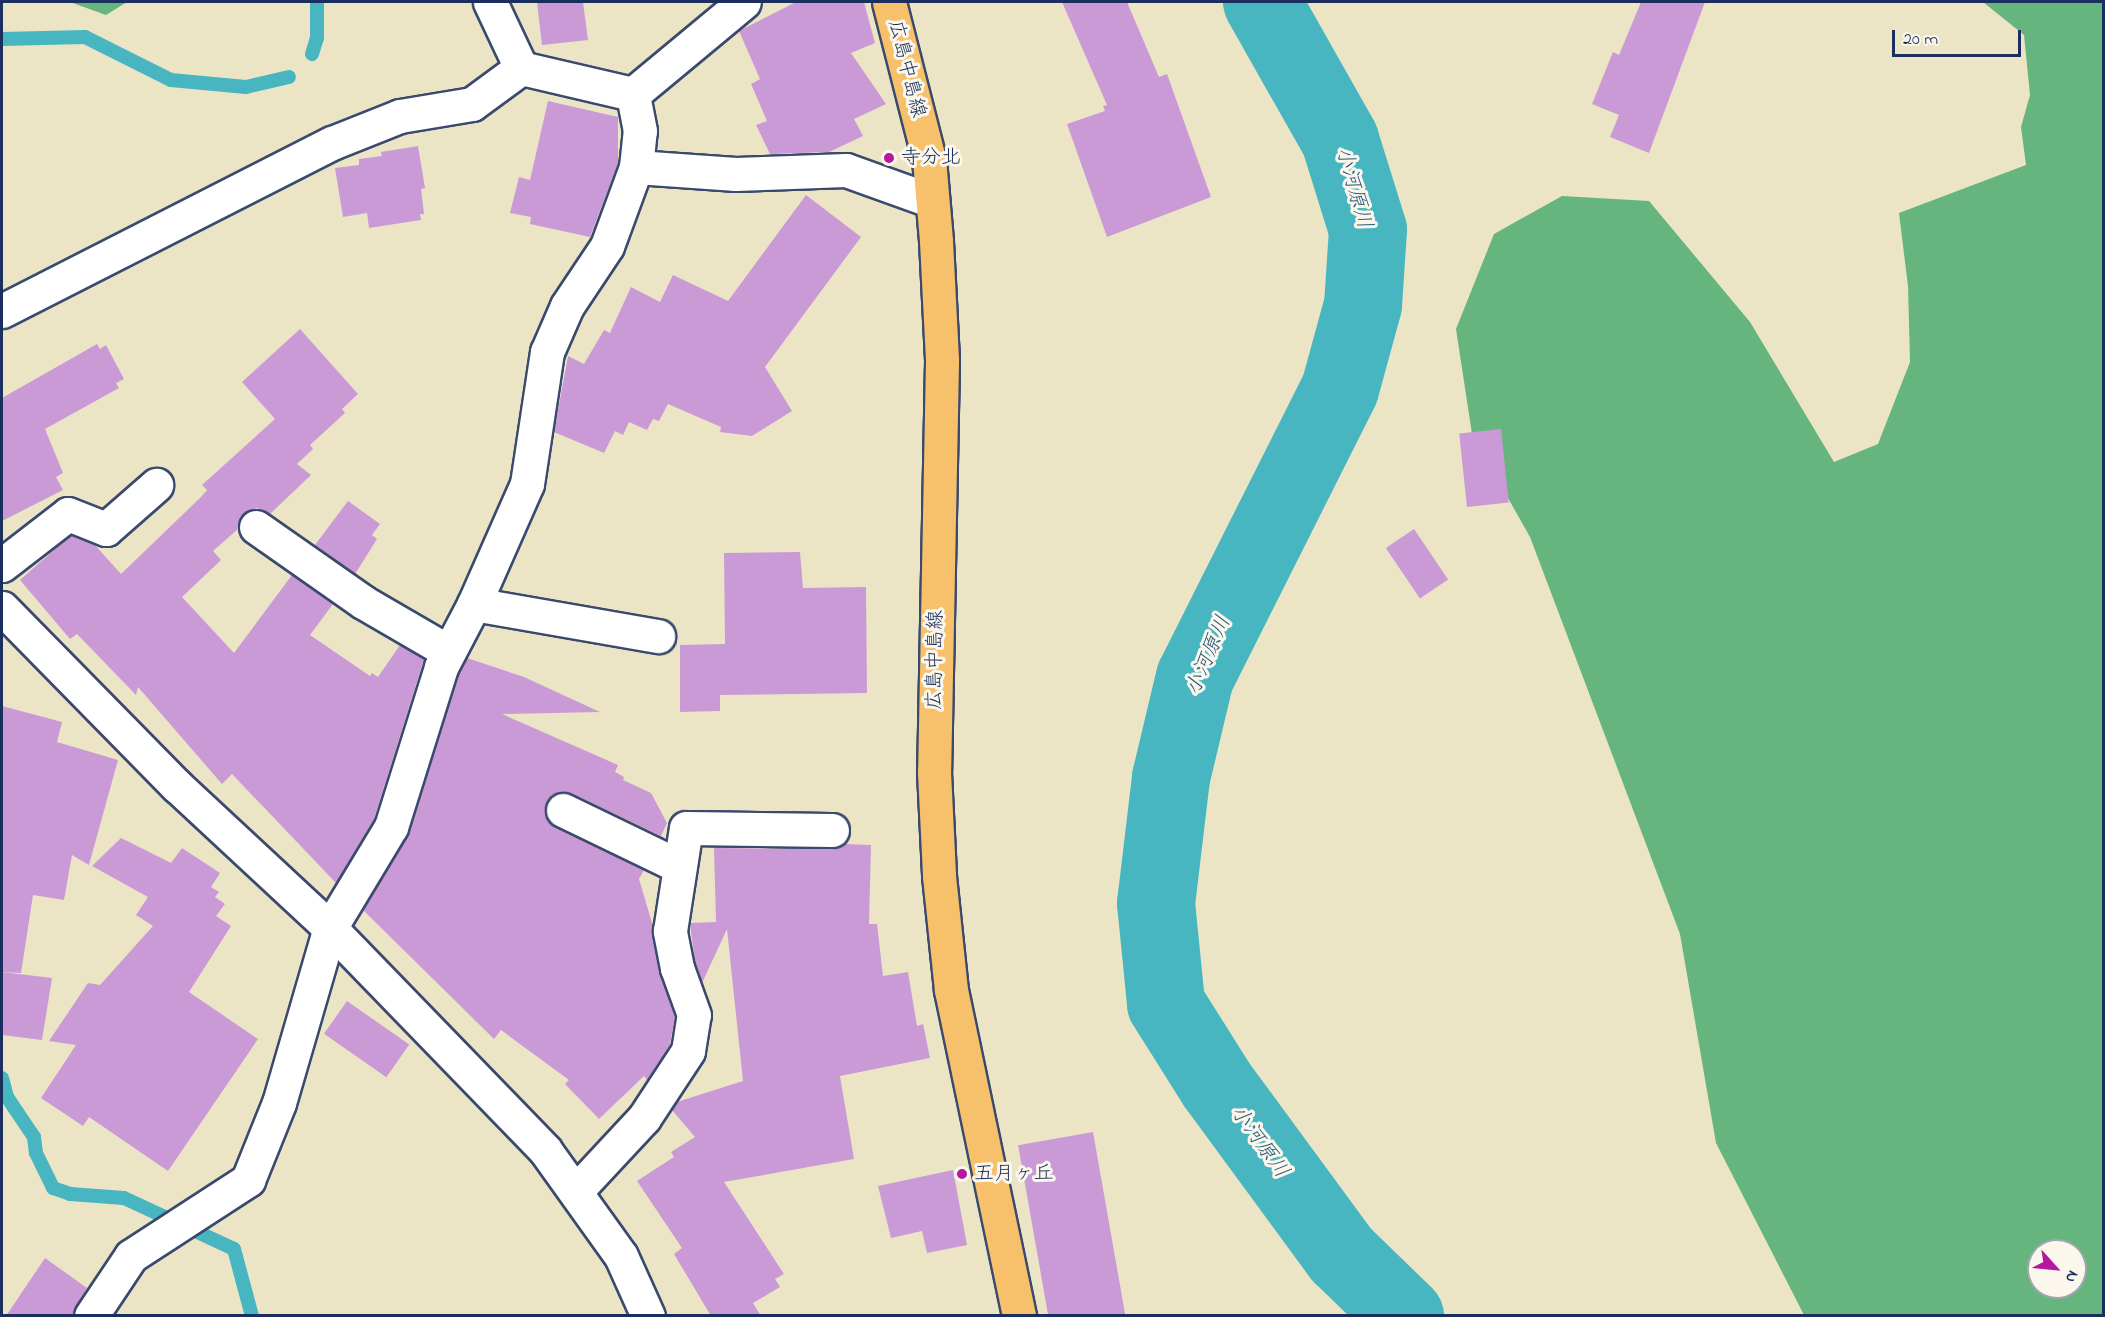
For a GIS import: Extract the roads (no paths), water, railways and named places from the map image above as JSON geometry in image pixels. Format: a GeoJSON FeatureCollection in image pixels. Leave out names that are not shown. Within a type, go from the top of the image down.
{"type":"FeatureCollection","features":[{"type":"Feature","properties":{"kind":"main road","name":"広島中島線"},"geometry":{"type":"LineString","coordinates":[[889,2],[928,159],[942,361],[934,772],[939,876],[951,990],[1019,1316]]}},
{"type":"Feature","properties":{"kind":"street"},"geometry":{"type":"LineString","coordinates":[[490,2],[520,68]]}},
{"type":"Feature","properties":{"kind":"street"},"geometry":{"type":"LineString","coordinates":[[633,94],[744,2]]}},
{"type":"Feature","properties":{"kind":"street"},"geometry":{"type":"LineString","coordinates":[[2,311],[332,143],[400,116],[472,104],[520,68],[633,94]]}},
{"type":"Feature","properties":{"kind":"street"},"geometry":{"type":"LineString","coordinates":[[91,1316],[131,1256],[248,1180],[279,1103],[330,928],[391,827],[441,667],[474,604],[527,484],[546,352],[567,306],[607,246],[636,167],[640,130],[633,94]]}},
{"type":"Feature","properties":{"kind":"street"},"geometry":{"type":"LineString","coordinates":[[636,167],[736,174],[846,170],[932,201]]}},
{"type":"Feature","properties":{"kind":"street"},"geometry":{"type":"LineString","coordinates":[[2,565],[68,514],[106,529],[156,485]]}},
{"type":"Feature","properties":{"kind":"street"},"geometry":{"type":"LineString","coordinates":[[256,527],[363,602],[449,651]]}},
{"type":"Feature","properties":{"kind":"street"},"geometry":{"type":"LineString","coordinates":[[474,604],[658,636]]}},
{"type":"Feature","properties":{"kind":"street"},"geometry":{"type":"LineString","coordinates":[[2,608],[177,786],[330,928],[545,1150],[621,1256],[648,1316]]}},
{"type":"Feature","properties":{"kind":"street"},"geometry":{"type":"LineString","coordinates":[[563,810],[679,866]]}},
{"type":"Feature","properties":{"kind":"street"},"geometry":{"type":"LineString","coordinates":[[576,1191],[644,1118],[688,1052],[694,1015],[677,968],[670,931],[686,828],[832,830]]}},
{"type":"Feature","properties":{"kind":"waterway"},"geometry":{"type":"LineString","coordinates":[[312,54],[317,38],[317,2]]}},
{"type":"Feature","properties":{"kind":"waterway","name":"小河原川"},"geometry":{"type":"LineString","coordinates":[[1262,2],[1340,140],[1368,230],[1363,305],[1340,389],[1195,677],[1171,778],[1156,903],[1166,1004],[1217,1085],[1342,1255],[1405,1316]]}},
{"type":"Feature","properties":{"kind":"waterway"},"geometry":{"type":"LineString","coordinates":[[2,39],[85,37],[171,80],[246,87],[289,77]]}},
{"type":"Feature","properties":{"kind":"waterway"},"geometry":{"type":"LineString","coordinates":[[2,1078],[7,1097],[34,1137],[36,1153],[53,1188],[70,1194],[124,1198],[234,1249],[252,1316]]}},
{"type":"Feature","properties":{"kind":"place","name":"寺分北"},"geometry":{"type":"Point","coordinates":[889,158]}},
{"type":"Feature","properties":{"kind":"place","name":"五月ヶ丘"},"geometry":{"type":"Point","coordinates":[962,1174]}}]}
